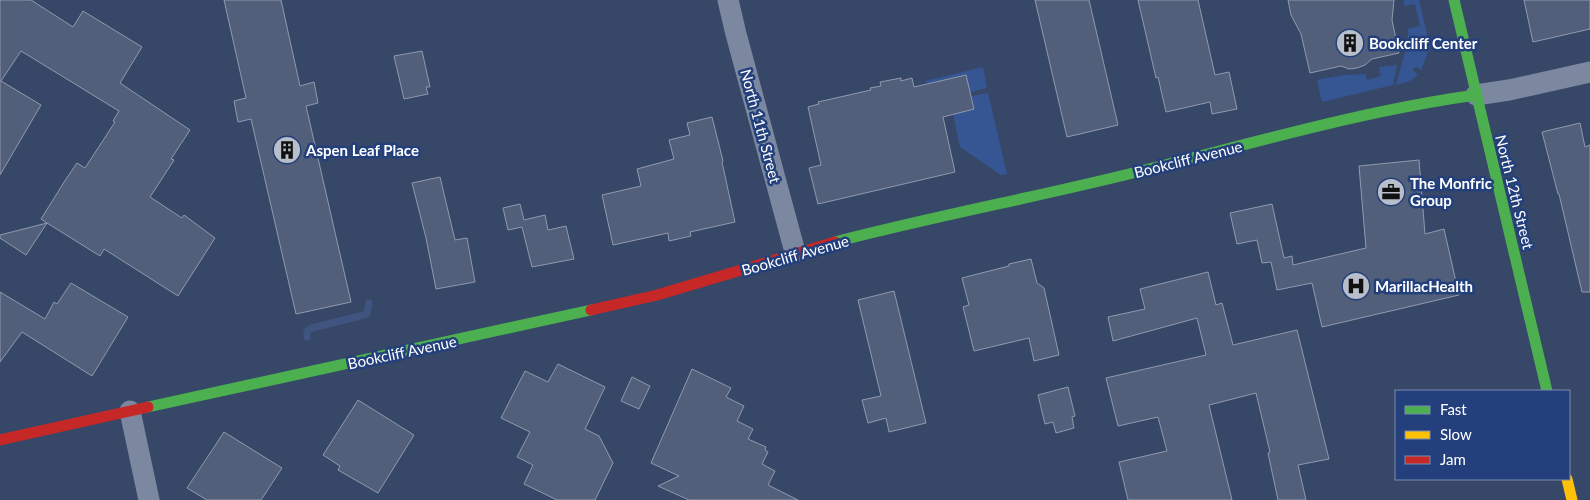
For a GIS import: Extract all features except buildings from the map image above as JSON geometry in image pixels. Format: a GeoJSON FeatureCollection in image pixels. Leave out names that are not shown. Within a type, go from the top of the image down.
{"type":"FeatureCollection","features":[{"type":"Feature","properties":{"kind":"street","name":"North 11th Street"},"geometry":{"type":"LineString","coordinates":[[728,0],[795,252]]}},
{"type":"Feature","properties":{"kind":"street","name":"North 12th Street"},"geometry":{"type":"LineString","coordinates":[[1454,0],[1547,390]]}},
{"type":"Feature","properties":{"kind":"street","name":"Bookcliff Avenue"},"geometry":{"type":"LineString","coordinates":[[0,440],[648,298],[795,252],[1134,173],[1437,99],[1509,90],[1590,72]]}},
{"type":"Feature","properties":{"kind":"street"},"geometry":{"type":"LineString","coordinates":[[130,411],[149,500]]}},
{"type":"Feature","properties":{"kind":"street"},"geometry":{"type":"LineString","coordinates":[[1567,480],[1572,500]]}},
{"type":"Feature","properties":{"kind":"shaded area"},"geometry":{"type":"Polygon","coordinates":[[[1404,0],[1419,0],[1430,47],[1421,70],[1416,67],[1413,70],[1418,75],[1410,81],[1396,85],[1406,50],[1408,29],[1420,26],[1415,4],[1404,6],[1404,0]]]}},
{"type":"Feature","properties":{"kind":"shaded area"},"geometry":{"type":"Polygon","coordinates":[[[1397,65],[1393,85],[1322,102],[1317,80],[1365,74],[1367,80],[1381,76],[1379,67],[1397,65]]]}},
{"type":"Feature","properties":{"kind":"shaded area"},"geometry":{"type":"Polygon","coordinates":[[[983,67],[987,88],[947,98],[925,81],[983,67]]]}},
{"type":"Feature","properties":{"kind":"shaded area"},"geometry":{"type":"Polygon","coordinates":[[[988,93],[1007,174],[1001,175],[960,147],[953,114],[974,109],[972,96],[988,93]]]}},
{"type":"Feature","properties":{"kind":"waterway"},"geometry":{"type":"LineString","coordinates":[[307,337],[307,331],[312,328],[364,315],[367,313],[369,303]]}},
{"type":"Feature","properties":{"kind":"traffic: fast"},"geometry":{"type":"LineString","coordinates":[[1454,0],[1547,390]]}},
{"type":"Feature","properties":{"kind":"traffic: fast"},"geometry":{"type":"LineString","coordinates":[[835,242],[1099,181],[1348,119],[1476,95]]}},
{"type":"Feature","properties":{"kind":"traffic: fast"},"geometry":{"type":"LineString","coordinates":[[148,407],[591,310]]}},
{"type":"Feature","properties":{"kind":"traffic: slow"},"geometry":{"type":"LineString","coordinates":[[1567,480],[1572,500]]}},
{"type":"Feature","properties":{"kind":"traffic: jam"},"geometry":{"type":"LineString","coordinates":[[591,310],[657,295],[835,242]]}},
{"type":"Feature","properties":{"kind":"traffic: jam"},"geometry":{"type":"LineString","coordinates":[[0,440],[148,407]]}},
{"type":"Feature","properties":{"kind":"place","name":"Bookcliff Center"},"geometry":{"type":"Point","coordinates":[1350,43]}},
{"type":"Feature","properties":{"kind":"place","name":"Aspen Leaf Place"},"geometry":{"type":"Point","coordinates":[287,150]}},
{"type":"Feature","properties":{"kind":"place","name":"The Monfric Group"},"geometry":{"type":"Point","coordinates":[1391,192]}},
{"type":"Feature","properties":{"kind":"place","name":"MarillacHealth"},"geometry":{"type":"Point","coordinates":[1356,286]}}]}
